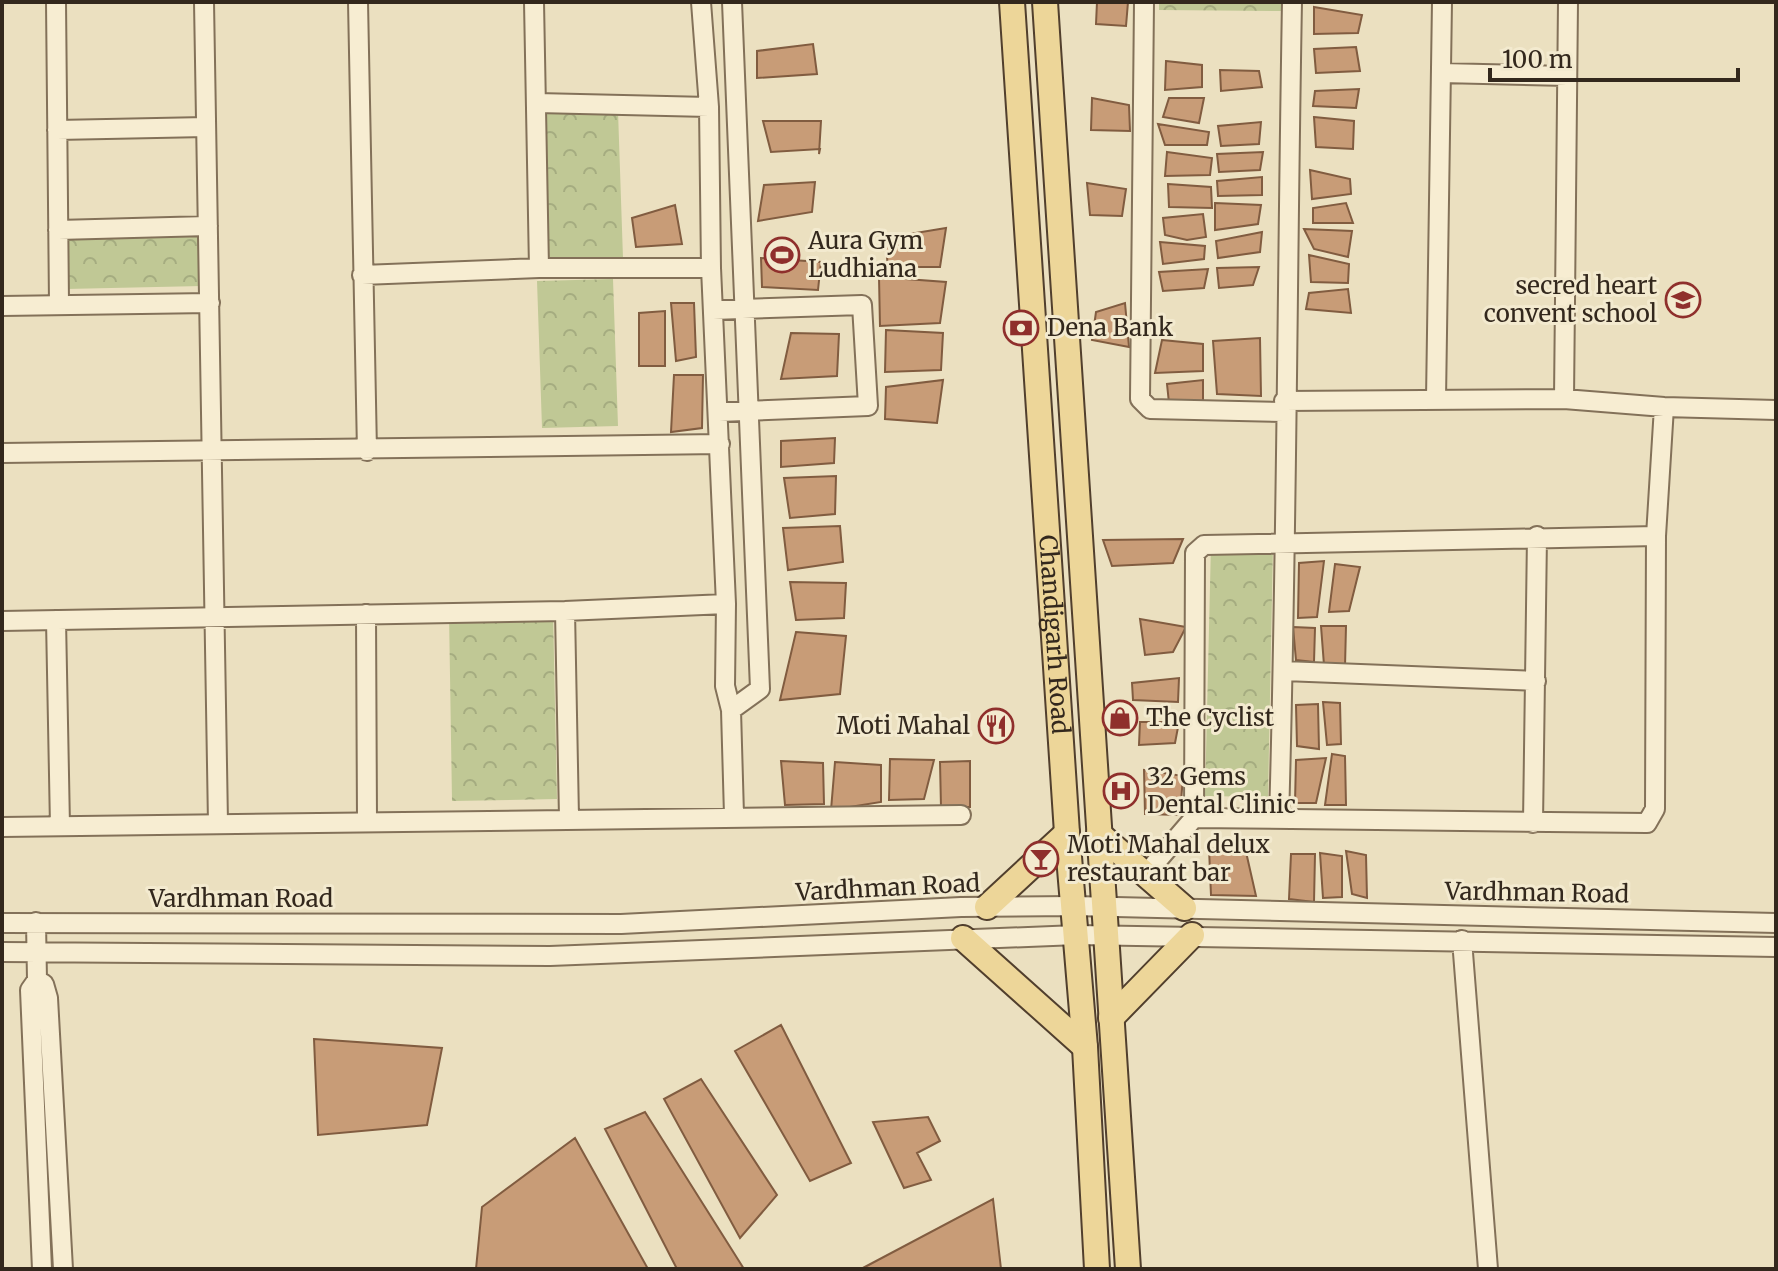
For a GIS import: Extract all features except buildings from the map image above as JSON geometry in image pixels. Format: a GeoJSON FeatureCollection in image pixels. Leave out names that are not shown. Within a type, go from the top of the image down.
{"type":"FeatureCollection","features":[{"type":"Feature","properties":{"kind":"main road","name":"Chandigarh Road"},"geometry":{"type":"LineString","coordinates":[[1012,2],[1067,833],[1085,1047],[1097,1269]]}},
{"type":"Feature","properties":{"kind":"main road","name":"Chandigarh Road"},"geometry":{"type":"LineString","coordinates":[[1045,2],[1128,1269]]}},
{"type":"Feature","properties":{"kind":"main road"},"geometry":{"type":"LineString","coordinates":[[987,907],[1067,833]]}},
{"type":"Feature","properties":{"kind":"main road"},"geometry":{"type":"LineString","coordinates":[[1099,834],[1184,908]]}},
{"type":"Feature","properties":{"kind":"main road"},"geometry":{"type":"LineString","coordinates":[[1111,1018],[1192,935]]}},
{"type":"Feature","properties":{"kind":"main road"},"geometry":{"type":"LineString","coordinates":[[963,938],[1085,1047]]}},
{"type":"Feature","properties":{"kind":"street"},"geometry":{"type":"LineString","coordinates":[[56,2],[59,303]]}},
{"type":"Feature","properties":{"kind":"street"},"geometry":{"type":"LineString","coordinates":[[204,2],[218,823]]}},
{"type":"Feature","properties":{"kind":"street"},"geometry":{"type":"LineString","coordinates":[[358,2],[367,451]]}},
{"type":"Feature","properties":{"kind":"street"},"geometry":{"type":"LineString","coordinates":[[534,2],[539,268]]}},
{"type":"Feature","properties":{"kind":"street"},"geometry":{"type":"LineString","coordinates":[[701,2],[709,107],[711,268],[726,604],[725,686],[731,710],[734,815]]}},
{"type":"Feature","properties":{"kind":"street"},"geometry":{"type":"LineString","coordinates":[[731,710],[760,689],[732,2]]}},
{"type":"Feature","properties":{"kind":"street"},"geometry":{"type":"LineString","coordinates":[[1144,2],[1140,399],[1150,409],[1284,407],[1436,399],[1564,399],[1664,407],[1776,410]]}},
{"type":"Feature","properties":{"kind":"street"},"geometry":{"type":"LineString","coordinates":[[1279,819],[1287,543],[1284,407],[1292,2]]}},
{"type":"Feature","properties":{"kind":"street"},"geometry":{"type":"LineString","coordinates":[[1436,399],[1442,2]]}},
{"type":"Feature","properties":{"kind":"street"},"geometry":{"type":"LineString","coordinates":[[1564,399],[1568,2]]}},
{"type":"Feature","properties":{"kind":"street"},"geometry":{"type":"LineString","coordinates":[[1441,73],[1567,76]]}},
{"type":"Feature","properties":{"kind":"street"},"geometry":{"type":"LineString","coordinates":[[537,103],[709,107]]}},
{"type":"Feature","properties":{"kind":"street"},"geometry":{"type":"LineString","coordinates":[[57,130],[206,127]]}},
{"type":"Feature","properties":{"kind":"street"},"geometry":{"type":"LineString","coordinates":[[58,230],[208,226]]}},
{"type":"Feature","properties":{"kind":"street"},"geometry":{"type":"LineString","coordinates":[[362,275],[539,268],[711,268]]}},
{"type":"Feature","properties":{"kind":"street"},"geometry":{"type":"LineString","coordinates":[[2,306],[210,303]]}},
{"type":"Feature","properties":{"kind":"street"},"geometry":{"type":"LineString","coordinates":[[713,310],[862,305],[868,406],[719,412]]}},
{"type":"Feature","properties":{"kind":"street"},"geometry":{"type":"LineString","coordinates":[[1194,818],[1640,825],[1653,817],[1656,536],[1664,407]]}},
{"type":"Feature","properties":{"kind":"street"},"geometry":{"type":"LineString","coordinates":[[2,453],[367,451],[720,444]]}},
{"type":"Feature","properties":{"kind":"street"},"geometry":{"type":"LineString","coordinates":[[1533,823],[1537,536]]}},
{"type":"Feature","properties":{"kind":"street"},"geometry":{"type":"LineString","coordinates":[[1145,875],[1194,818],[1195,553],[1204,545],[1656,536]]}},
{"type":"Feature","properties":{"kind":"street"},"geometry":{"type":"LineString","coordinates":[[2,621],[565,611],[726,604]]}},
{"type":"Feature","properties":{"kind":"street"},"geometry":{"type":"LineString","coordinates":[[565,611],[569,818]]}},
{"type":"Feature","properties":{"kind":"street"},"geometry":{"type":"LineString","coordinates":[[366,614],[367,821]]}},
{"type":"Feature","properties":{"kind":"street"},"geometry":{"type":"LineString","coordinates":[[56,620],[60,826]]}},
{"type":"Feature","properties":{"kind":"street"},"geometry":{"type":"LineString","coordinates":[[1284,671],[1536,681]]}},
{"type":"Feature","properties":{"kind":"street"},"geometry":{"type":"LineString","coordinates":[[2,827],[734,815],[961,815]]}},
{"type":"Feature","properties":{"kind":"street","name":"Vardhman Road"},"geometry":{"type":"LineString","coordinates":[[2,923],[621,924],[987,907],[1074,906],[1776,923]]}},
{"type":"Feature","properties":{"kind":"street"},"geometry":{"type":"LineString","coordinates":[[36,922],[37,980],[30,990],[42,1269]]}},
{"type":"Feature","properties":{"kind":"street","name":"Vardhman Road"},"geometry":{"type":"LineString","coordinates":[[2,952],[550,956],[1077,935],[1776,947]]}},
{"type":"Feature","properties":{"kind":"street"},"geometry":{"type":"LineString","coordinates":[[1462,940],[1488,1269]]}},
{"type":"Feature","properties":{"kind":"street"},"geometry":{"type":"LineString","coordinates":[[37,980],[44,984],[48,998],[63,1269]]}},
{"type":"Feature","properties":{"kind":"green space"},"geometry":{"type":"Polygon","coordinates":[[[1159,2],[1281,2],[1281,11],[1159,10],[1159,2]]]}},
{"type":"Feature","properties":{"kind":"green space"},"geometry":{"type":"Polygon","coordinates":[[[618,111],[623,258],[547,260],[542,114],[618,111]]]}},
{"type":"Feature","properties":{"kind":"green space"},"geometry":{"type":"Polygon","coordinates":[[[201,235],[202,286],[66,289],[65,238],[201,235]]]}},
{"type":"Feature","properties":{"kind":"green space"},"geometry":{"type":"Polygon","coordinates":[[[613,279],[618,426],[542,428],[537,281],[613,279]]]}},
{"type":"Feature","properties":{"kind":"green space"},"geometry":{"type":"Polygon","coordinates":[[[1211,544],[1273,546],[1268,797],[1205,796],[1211,544]]]}},
{"type":"Feature","properties":{"kind":"green space"},"geometry":{"type":"Polygon","coordinates":[[[553,612],[557,799],[452,801],[449,613],[553,612]]]}},
{"type":"Feature","properties":{"kind":"place","name":"Aura Gym Ludhiana"},"geometry":{"type":"Point","coordinates":[782,255]}},
{"type":"Feature","properties":{"kind":"place","name":"secred heart convent school"},"geometry":{"type":"Point","coordinates":[1683,300]}},
{"type":"Feature","properties":{"kind":"place","name":"Dena Bank"},"geometry":{"type":"Point","coordinates":[1021,328]}},
{"type":"Feature","properties":{"kind":"place","name":"The Cyclist"},"geometry":{"type":"Point","coordinates":[1120,718]}},
{"type":"Feature","properties":{"kind":"place","name":"Moti Mahal"},"geometry":{"type":"Point","coordinates":[996,726]}},
{"type":"Feature","properties":{"kind":"place","name":"32 Gems Dental Clinic"},"geometry":{"type":"Point","coordinates":[1121,791]}},
{"type":"Feature","properties":{"kind":"place","name":"Moti Mahal delux restaurant bar"},"geometry":{"type":"Point","coordinates":[1041,859]}}]}
